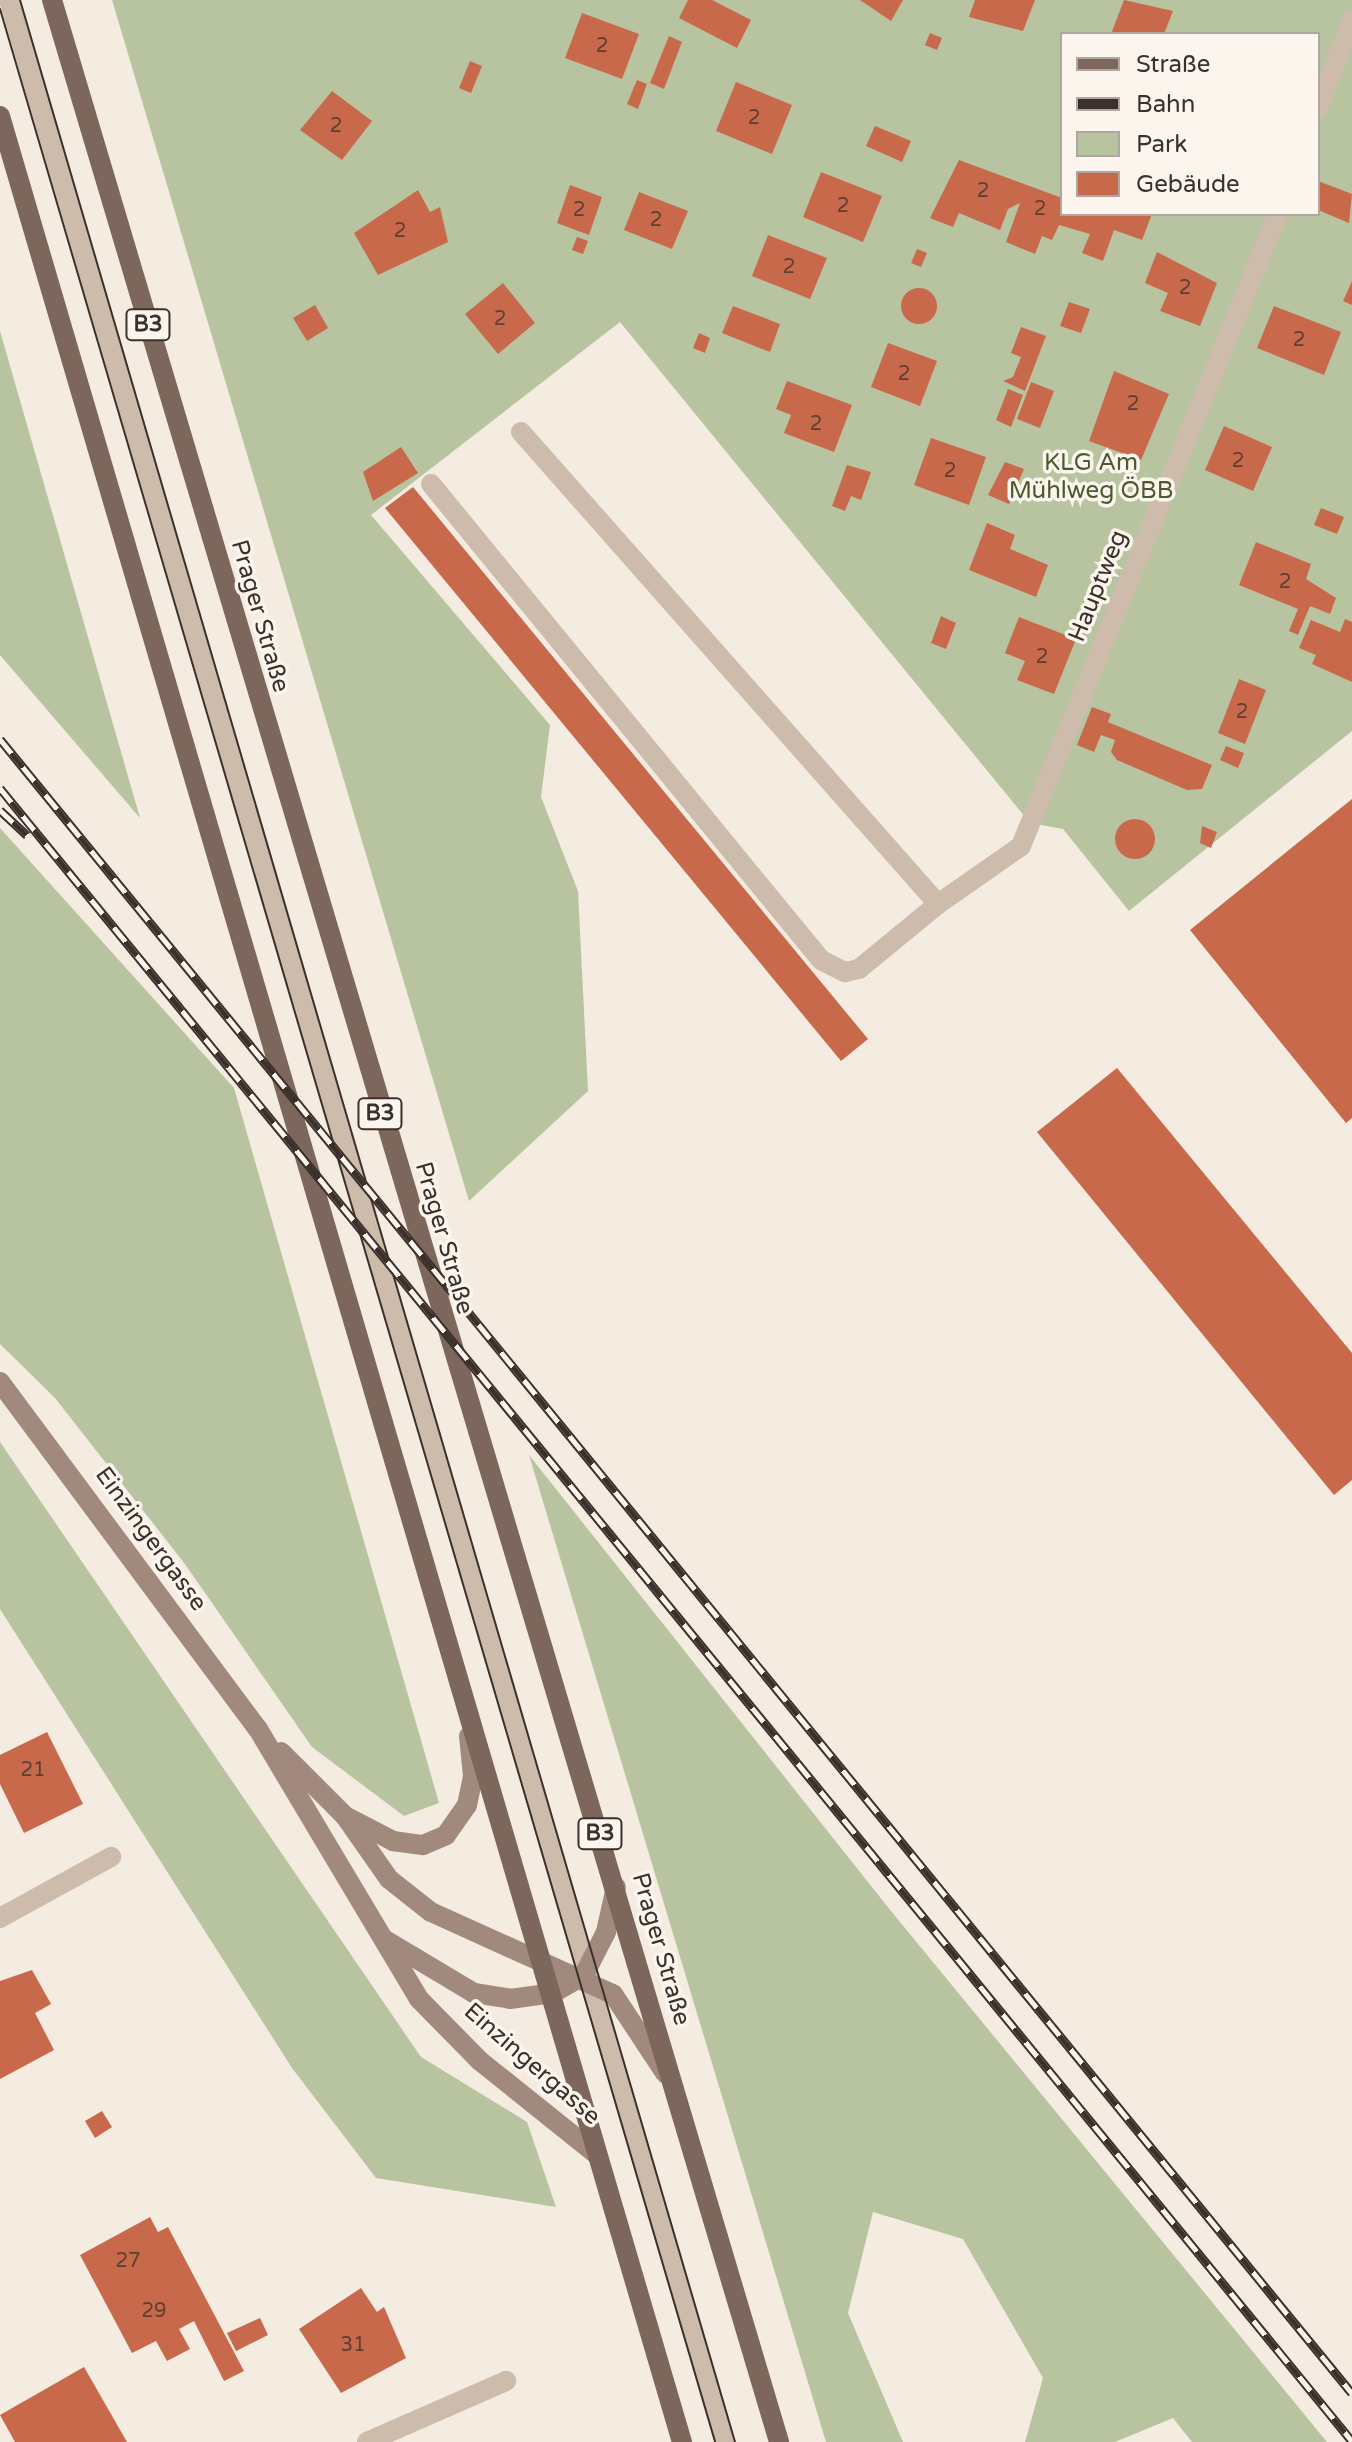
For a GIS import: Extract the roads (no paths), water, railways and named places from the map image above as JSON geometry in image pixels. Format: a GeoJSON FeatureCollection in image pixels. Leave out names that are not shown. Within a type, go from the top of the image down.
{"type":"FeatureCollection","features":[{"type":"Feature","properties":{"kind":"main road","name":"Prager Straße"},"geometry":{"type":"LineString","coordinates":[[52,0],[516,1576],[616,1885],[779,2442]]}},
{"type":"Feature","properties":{"kind":"main road"},"geometry":{"type":"LineString","coordinates":[[0,116],[467,1712],[545,1964],[595,2153],[682,2442]]}},
{"type":"Feature","properties":{"kind":"main road","name":"Einzingergasse"},"geometry":{"type":"LineString","coordinates":[[0,1382],[258,1729],[419,1999],[480,2061],[595,2153]]}},
{"type":"Feature","properties":{"kind":"main road","name":"Einzingergasse"},"geometry":{"type":"LineString","coordinates":[[345,1816],[393,1841],[423,1845],[446,1835],[467,1805],[473,1776],[467,1712]]}},
{"type":"Feature","properties":{"kind":"main road","name":"Einzingergasse"},"geometry":{"type":"LineString","coordinates":[[258,1729],[345,1816],[389,1879],[431,1912],[545,1964],[586,1974],[637,2022],[676,2094]]}},
{"type":"Feature","properties":{"kind":"main road"},"geometry":{"type":"LineString","coordinates":[[586,1974],[606,1932],[616,1885]]}},
{"type":"Feature","properties":{"kind":"main road","name":"Einzingergasse"},"geometry":{"type":"LineString","coordinates":[[381,1937],[474,1993],[510,1999],[553,1993],[586,1974]]}},
{"type":"Feature","properties":{"kind":"street"},"geometry":{"type":"LineString","coordinates":[[9,0],[725,2442]]}},
{"type":"Feature","properties":{"kind":"street"},"geometry":{"type":"LineString","coordinates":[[1320,103],[1352,21]]}},
{"type":"Feature","properties":{"kind":"street","name":"Hauptweg"},"geometry":{"type":"LineString","coordinates":[[938,904],[1021,846],[1277,216]]}},
{"type":"Feature","properties":{"kind":"street"},"geometry":{"type":"LineString","coordinates":[[431,484],[821,960],[845,972],[859,969],[938,904],[521,432]]}},
{"type":"Feature","properties":{"kind":"street"},"geometry":{"type":"LineString","coordinates":[[0,1918],[111,1857]]}},
{"type":"Feature","properties":{"kind":"street"},"geometry":{"type":"LineString","coordinates":[[367,2442],[506,2381]]}},
{"type":"Feature","properties":{"kind":"tram line"},"geometry":{"type":"LineString","coordinates":[[20,0],[735,2442]]}},
{"type":"Feature","properties":{"kind":"tram line"},"geometry":{"type":"LineString","coordinates":[[0,9],[715,2442]]}},
{"type":"Feature","properties":{"kind":"railway"},"geometry":{"type":"LineString","coordinates":[[0,739],[1352,2393]]}},
{"type":"Feature","properties":{"kind":"railway"},"geometry":{"type":"LineString","coordinates":[[0,788],[1352,2441]]}},
{"type":"Feature","properties":{"kind":"railway"},"geometry":{"type":"LineString","coordinates":[[0,810],[27,835]]}},
{"type":"Feature","properties":{"kind":"park label","name":"KLG Am Mühlweg ÖBB"},"geometry":{"type":"Point","coordinates":[1091,477]}}]}
